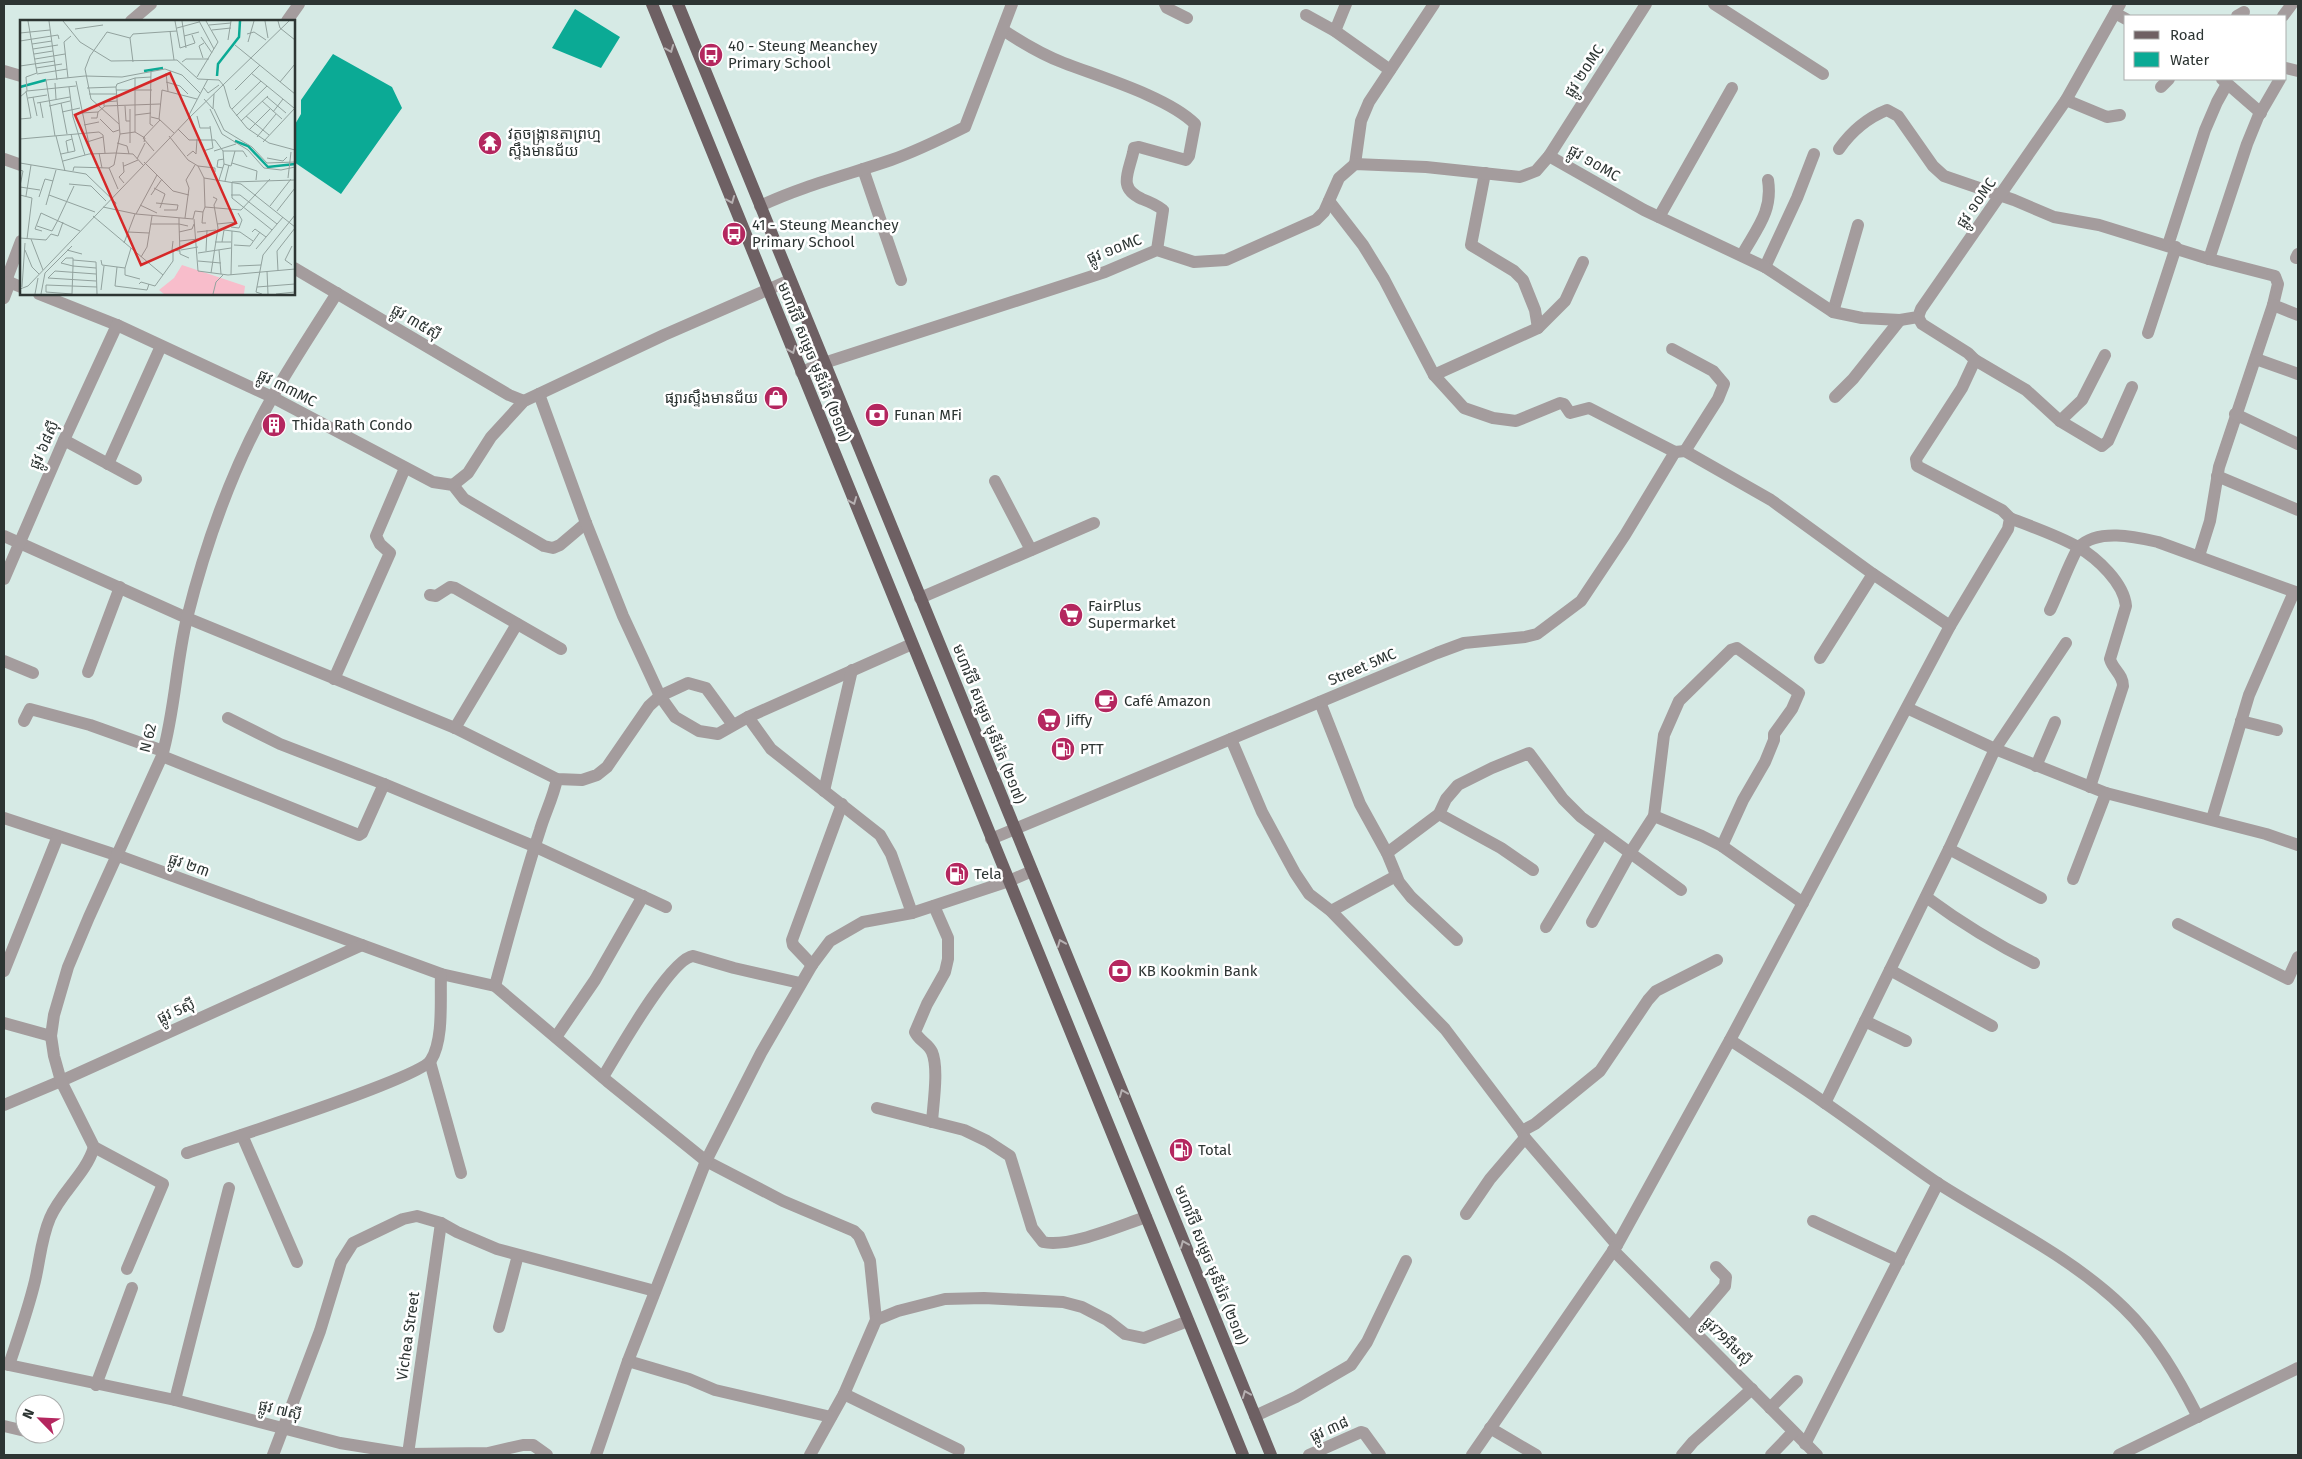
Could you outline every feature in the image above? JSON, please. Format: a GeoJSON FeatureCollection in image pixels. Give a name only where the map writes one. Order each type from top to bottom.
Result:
{"type":"FeatureCollection","features":[{"type":"Feature","properties":{"kind":"main road","name":"មហាវិថី សម្តេច មុនីរ៉េត (២១៧)"},"geometry":{"type":"LineString","coordinates":[[652,4],[1243,1455]]}},
{"type":"Feature","properties":{"kind":"main road","name":"មហាវិថី សម្តេច មុនីរ៉េត (២១៧)"},"geometry":{"type":"LineString","coordinates":[[678,4],[1271,1455]]}},
{"type":"Feature","properties":{"kind":"street"},"geometry":{"type":"LineString","coordinates":[[132,20],[151,4]]}},
{"type":"Feature","properties":{"kind":"street"},"geometry":{"type":"LineString","coordinates":[[288,20],[299,4]]}},
{"type":"Feature","properties":{"kind":"street"},"geometry":{"type":"LineString","coordinates":[[760,206],[784,195],[934,143],[965,127],[1012,4]]}},
{"type":"Feature","properties":{"kind":"street"},"geometry":{"type":"LineString","coordinates":[[1165,4],[1167,8],[1187,18]]}},
{"type":"Feature","properties":{"kind":"street"},"geometry":{"type":"LineString","coordinates":[[1335,31],[1346,4]]}},
{"type":"Feature","properties":{"kind":"street"},"geometry":{"type":"LineString","coordinates":[[1355,164],[1361,121],[1369,102],[1434,4]]}},
{"type":"Feature","properties":{"kind":"street","name":"ផ្លូវ ២០MC"},"geometry":{"type":"LineString","coordinates":[[1549,156],[1646,4]]}},
{"type":"Feature","properties":{"kind":"street"},"geometry":{"type":"LineString","coordinates":[[1714,4],[1823,74]]}},
{"type":"Feature","properties":{"kind":"street"},"geometry":{"type":"LineString","coordinates":[[2283,15],[2292,4]]}},
{"type":"Feature","properties":{"kind":"street","name":"ផ្លូវ ១០MC"},"geometry":{"type":"LineString","coordinates":[[801,372],[1105,272],[1157,250],[1194,262],[1226,260],[1316,220],[1324,212],[1339,178],[1355,164],[1426,167],[1520,177],[1536,170],[1549,156],[1620,197],[1765,267],[1833,312],[1862,318],[1900,320],[1918,317],[1921,309],[2001,197],[2066,100],[2120,12]]}},
{"type":"Feature","properties":{"kind":"street"},"geometry":{"type":"LineString","coordinates":[[1306,15],[1335,31],[1390,70]]}},
{"type":"Feature","properties":{"kind":"street"},"geometry":{"type":"LineString","coordinates":[[1003,30],[1062,62],[1103,76],[1166,105],[1195,124],[1189,156],[1186,160],[1139,147],[1134,148],[1132,152],[1126,182],[1129,190],[1132,194],[1163,210],[1157,250]]}},
{"type":"Feature","properties":{"kind":"street"},"geometry":{"type":"LineString","coordinates":[[4,71],[20,76]]}},
{"type":"Feature","properties":{"kind":"street"},"geometry":{"type":"LineString","coordinates":[[2209,259],[2247,144],[2261,112],[2283,80]]}},
{"type":"Feature","properties":{"kind":"street"},"geometry":{"type":"LineString","coordinates":[[2148,333],[2205,130],[2224,81],[2261,112]]}},
{"type":"Feature","properties":{"kind":"street"},"geometry":{"type":"LineString","coordinates":[[1659,217],[1732,88]]}},
{"type":"Feature","properties":{"kind":"street"},"geometry":{"type":"LineString","coordinates":[[2066,100],[2107,117],[2120,115]]}},
{"type":"Feature","properties":{"kind":"street"},"geometry":{"type":"LineString","coordinates":[[1839,149],[1851,132],[1887,110],[1898,116],[1933,166],[1944,176],[2014,200],[2054,217],[2099,225],[2209,259],[2275,276],[2278,284],[2273,305],[2216,476],[2210,521],[2200,556]]}},
{"type":"Feature","properties":{"kind":"street"},"geometry":{"type":"LineString","coordinates":[[1765,267],[1814,154]]}},
{"type":"Feature","properties":{"kind":"street"},"geometry":{"type":"LineString","coordinates":[[4,159],[20,165]]}},
{"type":"Feature","properties":{"kind":"street"},"geometry":{"type":"LineString","coordinates":[[863,169],[901,280]]}},
{"type":"Feature","properties":{"kind":"street"},"geometry":{"type":"LineString","coordinates":[[1485,173],[1471,245],[1514,271],[1523,280],[1535,310],[1538,328]]}},
{"type":"Feature","properties":{"kind":"street"},"geometry":{"type":"LineString","coordinates":[[1742,255],[1769,206],[1771,195],[1768,180]]}},
{"type":"Feature","properties":{"kind":"street"},"geometry":{"type":"LineString","coordinates":[[1329,201],[1363,245],[1384,279],[1434,375],[1464,408],[1494,418],[1516,422],[1560,402],[1564,404],[1570,413],[1589,408],[1680,452],[1772,500],[1873,574],[1950,626]]}},
{"type":"Feature","properties":{"kind":"street"},"geometry":{"type":"LineString","coordinates":[[1833,312],[1858,225]]}},
{"type":"Feature","properties":{"kind":"street"},"geometry":{"type":"LineString","coordinates":[[4,298],[20,245]]}},
{"type":"Feature","properties":{"kind":"street"},"geometry":{"type":"LineString","coordinates":[[1434,375],[1538,328],[1565,301],[1584,262]]}},
{"type":"Feature","properties":{"kind":"street","name":"ផ្លូវ ៣៥ស៊ី"},"geometry":{"type":"LineString","coordinates":[[295,269],[509,395],[524,401]]}},
{"type":"Feature","properties":{"kind":"street"},"geometry":{"type":"LineString","coordinates":[[586,523],[560,545],[553,548],[544,546],[464,500],[453,485],[468,473],[491,437],[524,401],[664,334],[790,280]]}},
{"type":"Feature","properties":{"kind":"street","name":"N 62"},"geometry":{"type":"LineString","coordinates":[[94,1147],[61,1081],[51,1036],[54,1015],[68,968],[116,855],[163,753],[187,618],[208,547],[237,468],[272,397],[337,293]]}},
{"type":"Feature","properties":{"kind":"street","name":"ផ្លូវ ៣៣MC"},"geometry":{"type":"LineString","coordinates":[[41,295],[117,326],[272,397],[433,482],[453,485]]}},
{"type":"Feature","properties":{"kind":"street"},"geometry":{"type":"LineString","coordinates":[[2273,305],[2298,315]]}},
{"type":"Feature","properties":{"kind":"street"},"geometry":{"type":"LineString","coordinates":[[1918,317],[1922,324],[1968,352],[1975,360],[2026,390],[2060,421],[2102,446],[2108,442],[2132,387]]}},
{"type":"Feature","properties":{"kind":"street"},"geometry":{"type":"LineString","coordinates":[[1835,397],[1853,379],[1900,320]]}},
{"type":"Feature","properties":{"kind":"street","name":"ផ្លូវ ៦៨ស៊ី"},"geometry":{"type":"LineString","coordinates":[[4,579],[64,440],[117,326]]}},
{"type":"Feature","properties":{"kind":"street"},"geometry":{"type":"LineString","coordinates":[[108,464],[161,346]]}},
{"type":"Feature","properties":{"kind":"street","name":"Street 5MC"},"geometry":{"type":"LineString","coordinates":[[991,839],[1464,642],[1525,637],[1537,634],[1581,601],[1680,452],[1718,399],[1724,384],[1713,371],[1672,349]]}},
{"type":"Feature","properties":{"kind":"street"},"geometry":{"type":"LineString","coordinates":[[2060,421],[2082,400],[2105,355]]}},
{"type":"Feature","properties":{"kind":"street"},"geometry":{"type":"LineString","coordinates":[[2256,359],[2298,374]]}},
{"type":"Feature","properties":{"kind":"street"},"geometry":{"type":"LineString","coordinates":[[1975,360],[1962,388],[1916,459],[1917,466],[2002,510],[2010,518],[2079,547],[2099,563],[2125,596],[2126,606],[2110,659],[2114,669],[2120,674],[2123,686],[2090,787]]}},
{"type":"Feature","properties":{"kind":"street"},"geometry":{"type":"LineString","coordinates":[[539,394],[586,523],[623,616],[660,696],[675,717],[699,731],[718,734],[748,717],[912,644]]}},
{"type":"Feature","properties":{"kind":"street"},"geometry":{"type":"LineString","coordinates":[[2236,414],[2298,444]]}},
{"type":"Feature","properties":{"kind":"street"},"geometry":{"type":"LineString","coordinates":[[64,440],[136,479]]}},
{"type":"Feature","properties":{"kind":"street"},"geometry":{"type":"LineString","coordinates":[[334,679],[390,553],[380,544],[376,536],[405,468]]}},
{"type":"Feature","properties":{"kind":"street"},"geometry":{"type":"LineString","coordinates":[[2216,476],[2298,510]]}},
{"type":"Feature","properties":{"kind":"street"},"geometry":{"type":"LineString","coordinates":[[995,481],[1031,550]]}},
{"type":"Feature","properties":{"kind":"street"},"geometry":{"type":"LineString","coordinates":[[1472,1455],[1615,1248],[1730,1040],[1950,626],[2008,528],[2010,518]]}},
{"type":"Feature","properties":{"kind":"street"},"geometry":{"type":"LineString","coordinates":[[920,598],[1094,523]]}},
{"type":"Feature","properties":{"kind":"street"},"geometry":{"type":"LineString","coordinates":[[4,536],[187,618],[456,728],[557,780],[582,780],[597,775],[607,766],[649,706],[660,696],[688,683],[706,688],[733,725]]}},
{"type":"Feature","properties":{"kind":"street"},"geometry":{"type":"LineString","coordinates":[[2050,610],[2079,547],[2100,537],[2137,538],[2158,542],[2296,593],[2249,695],[2212,819]]}},
{"type":"Feature","properties":{"kind":"street"},"geometry":{"type":"LineString","coordinates":[[1820,658],[1873,574]]}},
{"type":"Feature","properties":{"kind":"street"},"geometry":{"type":"LineString","coordinates":[[88,672],[120,587]]}},
{"type":"Feature","properties":{"kind":"street"},"geometry":{"type":"LineString","coordinates":[[430,595],[436,596],[450,587],[455,588],[561,649]]}},
{"type":"Feature","properties":{"kind":"street"},"geometry":{"type":"LineString","coordinates":[[456,728],[517,624]]}},
{"type":"Feature","properties":{"kind":"street"},"geometry":{"type":"LineString","coordinates":[[1825,1103],[1926,897],[1995,749],[2066,643]]}},
{"type":"Feature","properties":{"kind":"street"},"geometry":{"type":"LineString","coordinates":[[1592,922],[1630,853],[1654,816],[1664,735],[1679,701],[1731,650],[1737,648],[1799,693],[1792,709],[1774,734],[1774,740],[1765,762],[1743,800],[1722,846]]}},
{"type":"Feature","properties":{"kind":"street"},"geometry":{"type":"LineString","coordinates":[[4,661],[33,673]]}},
{"type":"Feature","properties":{"kind":"street"},"geometry":{"type":"LineString","coordinates":[[824,791],[852,670]]}},
{"type":"Feature","properties":{"kind":"street"},"geometry":{"type":"LineString","coordinates":[[1320,702],[1360,804],[1396,876],[1411,897],[1457,940]]}},
{"type":"Feature","properties":{"kind":"street"},"geometry":{"type":"LineString","coordinates":[[1907,708],[1995,749],[2106,793],[2212,819],[2298,845]]}},
{"type":"Feature","properties":{"kind":"street"},"geometry":{"type":"LineString","coordinates":[[24,721],[30,710],[90,725],[163,753],[359,835],[384,784]]}},
{"type":"Feature","properties":{"kind":"street"},"geometry":{"type":"LineString","coordinates":[[748,717],[771,749],[880,835],[892,854],[912,913]]}},
{"type":"Feature","properties":{"kind":"street"},"geometry":{"type":"LineString","coordinates":[[228,718],[280,744],[384,784],[536,847],[666,907]]}},
{"type":"Feature","properties":{"kind":"street"},"geometry":{"type":"LineString","coordinates":[[2241,721],[2277,730]]}},
{"type":"Feature","properties":{"kind":"street"},"geometry":{"type":"LineString","coordinates":[[2036,766],[2055,722]]}},
{"type":"Feature","properties":{"kind":"street","name":"ផ្លូវ79អឹមស៊ី"},"geometry":{"type":"LineString","coordinates":[[1231,738],[1262,812],[1295,873],[1309,894],[1331,911],[1445,1029],[1523,1134],[1615,1248],[1817,1455]]}},
{"type":"Feature","properties":{"kind":"street"},"geometry":{"type":"LineString","coordinates":[[1386,853],[1439,814],[1446,799],[1458,785],[1492,768],[1529,753],[1563,799],[1602,834],[1681,890]]}},
{"type":"Feature","properties":{"kind":"street"},"geometry":{"type":"LineString","coordinates":[[557,780],[554,795],[512,920],[495,986],[706,1160],[783,1201],[854,1231],[859,1236],[870,1262],[876,1320],[844,1394],[810,1455]]}},
{"type":"Feature","properties":{"kind":"street"},"geometry":{"type":"LineString","coordinates":[[2072,879],[2106,793]]}},
{"type":"Feature","properties":{"kind":"street"},"geometry":{"type":"LineString","coordinates":[[812,965],[793,945],[794,934],[842,804]]}},
{"type":"Feature","properties":{"kind":"street"},"geometry":{"type":"LineString","coordinates":[[1439,814],[1501,848],[1533,870]]}},
{"type":"Feature","properties":{"kind":"street"},"geometry":{"type":"LineString","coordinates":[[1654,816],[1722,846],[1803,903]]}},
{"type":"Feature","properties":{"kind":"street","name":"ផ្លូវ ២៣"},"geometry":{"type":"LineString","coordinates":[[4,818],[116,855],[441,974],[495,986]]}},
{"type":"Feature","properties":{"kind":"street"},"geometry":{"type":"LineString","coordinates":[[1546,928],[1602,834]]}},
{"type":"Feature","properties":{"kind":"street"},"geometry":{"type":"LineString","coordinates":[[4,971],[58,836]]}},
{"type":"Feature","properties":{"kind":"street"},"geometry":{"type":"LineString","coordinates":[[1949,849],[2042,898]]}},
{"type":"Feature","properties":{"kind":"street"},"geometry":{"type":"LineString","coordinates":[[596,1455],[628,1361],[706,1160],[761,1052],[812,965],[830,941],[863,922],[912,913],[1008,881],[1032,871]]}},
{"type":"Feature","properties":{"kind":"street"},"geometry":{"type":"LineString","coordinates":[[1331,911],[1396,876]]}},
{"type":"Feature","properties":{"kind":"street"},"geometry":{"type":"LineString","coordinates":[[556,1038],[595,980],[643,896]]}},
{"type":"Feature","properties":{"kind":"street"},"geometry":{"type":"LineString","coordinates":[[1926,897],[1960,922],[2034,963]]}},
{"type":"Feature","properties":{"kind":"street"},"geometry":{"type":"LineString","coordinates":[[932,1122],[935,1065],[933,1053],[926,1043],[918,1039],[915,1032],[944,972],[948,959],[948,938],[934,906]]}},
{"type":"Feature","properties":{"kind":"street"},"geometry":{"type":"LineString","coordinates":[[2178,924],[2288,979],[2295,971],[2298,957]]}},
{"type":"Feature","properties":{"kind":"street","name":"ផ្លូវ 5ស៊ី"},"geometry":{"type":"LineString","coordinates":[[4,1105],[362,945]]}},
{"type":"Feature","properties":{"kind":"street"},"geometry":{"type":"LineString","coordinates":[[603,1077],[648,1006],[675,968],[688,956],[800,983]]}},
{"type":"Feature","properties":{"kind":"street"},"geometry":{"type":"LineString","coordinates":[[1466,1214],[1523,1134],[1600,1071],[1656,991],[1717,960]]}},
{"type":"Feature","properties":{"kind":"street"},"geometry":{"type":"LineString","coordinates":[[1890,970],[1992,1026]]}},
{"type":"Feature","properties":{"kind":"street"},"geometry":{"type":"LineString","coordinates":[[187,1153],[319,1109],[413,1072],[430,1062],[436,1050],[440,1022],[441,974]]}},
{"type":"Feature","properties":{"kind":"street"},"geometry":{"type":"LineString","coordinates":[[1865,1021],[1906,1041]]}},
{"type":"Feature","properties":{"kind":"street"},"geometry":{"type":"LineString","coordinates":[[4,1023],[51,1036]]}},
{"type":"Feature","properties":{"kind":"street"},"geometry":{"type":"LineString","coordinates":[[1730,1040],[1825,1103],[1938,1183],[2050,1252],[2097,1285],[2124,1308],[2145,1331],[2176,1373],[2198,1417]]}},
{"type":"Feature","properties":{"kind":"street"},"geometry":{"type":"LineString","coordinates":[[430,1062],[461,1173]]}},
{"type":"Feature","properties":{"kind":"street"},"geometry":{"type":"LineString","coordinates":[[877,1108],[964,1130],[987,1141],[1010,1156],[1032,1228],[1043,1242],[1054,1245],[1146,1217]]}},
{"type":"Feature","properties":{"kind":"street"},"geometry":{"type":"LineString","coordinates":[[242,1135],[297,1262]]}},
{"type":"Feature","properties":{"kind":"street"},"geometry":{"type":"LineString","coordinates":[[6,1365],[33,1289],[41,1242],[50,1217],[64,1194],[86,1165],[94,1147],[163,1184],[127,1269]]}},
{"type":"Feature","properties":{"kind":"street"},"geometry":{"type":"LineString","coordinates":[[1805,1444],[1938,1183]]}},
{"type":"Feature","properties":{"kind":"street"},"geometry":{"type":"LineString","coordinates":[[174,1400],[229,1188]]}},
{"type":"Feature","properties":{"kind":"street"},"geometry":{"type":"LineString","coordinates":[[272,1455],[320,1331],[341,1262],[353,1243],[403,1219],[416,1216],[441,1223],[479,1242],[518,1255],[655,1291]]}},
{"type":"Feature","properties":{"kind":"street"},"geometry":{"type":"LineString","coordinates":[[1813,1221],[1899,1260]]}},
{"type":"Feature","properties":{"kind":"street","name":"Vichea Street"},"geometry":{"type":"LineString","coordinates":[[408,1454],[441,1223]]}},
{"type":"Feature","properties":{"kind":"street"},"geometry":{"type":"LineString","coordinates":[[499,1327],[518,1255]]}},
{"type":"Feature","properties":{"kind":"street"},"geometry":{"type":"LineString","coordinates":[[1255,1416],[1296,1397],[1351,1365],[1367,1342],[1406,1261]]}},
{"type":"Feature","properties":{"kind":"street"},"geometry":{"type":"LineString","coordinates":[[1690,1327],[1725,1286],[1726,1277],[1716,1268]]}},
{"type":"Feature","properties":{"kind":"street"},"geometry":{"type":"LineString","coordinates":[[96,1385],[132,1288]]}},
{"type":"Feature","properties":{"kind":"street"},"geometry":{"type":"LineString","coordinates":[[876,1320],[898,1311],[944,1299],[984,1298],[1063,1302],[1082,1306],[1107,1320],[1125,1334],[1144,1338],[1188,1321]]}},
{"type":"Feature","properties":{"kind":"street"},"geometry":{"type":"LineString","coordinates":[[628,1361],[744,1398],[831,1417]]}},
{"type":"Feature","properties":{"kind":"street","name":"ផ្លូវ ៧ស៊ី"},"geometry":{"type":"LineString","coordinates":[[6,1365],[174,1400],[340,1443],[408,1454],[454,1455],[488,1453],[523,1445],[533,1445],[547,1455]]}},
{"type":"Feature","properties":{"kind":"street"},"geometry":{"type":"LineString","coordinates":[[2119,1455],[2298,1368]]}},
{"type":"Feature","properties":{"kind":"street"},"geometry":{"type":"LineString","coordinates":[[1770,1408],[1797,1381]]}},
{"type":"Feature","properties":{"kind":"street"},"geometry":{"type":"LineString","coordinates":[[1682,1455],[1693,1442],[1752,1389]]}},
{"type":"Feature","properties":{"kind":"street"},"geometry":{"type":"LineString","coordinates":[[844,1394],[959,1450]]}},
{"type":"Feature","properties":{"kind":"street"},"geometry":{"type":"LineString","coordinates":[[1490,1428],[1536,1455]]}},
{"type":"Feature","properties":{"kind":"street","name":"ផ្លូវ ៣៨"},"geometry":{"type":"LineString","coordinates":[[1309,1455],[1361,1432],[1364,1433],[1380,1455]]}},
{"type":"Feature","properties":{"kind":"street"},"geometry":{"type":"LineString","coordinates":[[1771,1455],[1793,1432]]}},
{"type":"Feature","properties":{"kind":"water"},"geometry":{"type":"Polygon","coordinates":[[[575,9],[620,37],[601,68],[552,48],[575,9]]]}},
{"type":"Feature","properties":{"kind":"water"},"geometry":{"type":"Polygon","coordinates":[[[333,54],[392,87],[402,108],[341,194],[295,163],[295,124],[301,114],[301,100],[333,54]]]}},
{"type":"Feature","properties":{"kind":"place","name":"40 - Steung Meanchey Primary School"},"geometry":{"type":"Point","coordinates":[711,55]}},
{"type":"Feature","properties":{"kind":"place","name":"វត្តចង្ក្រានតាព្រហ្ម ស្ទឹងមានជ័យ"},"geometry":{"type":"Point","coordinates":[490,143]}},
{"type":"Feature","properties":{"kind":"place","name":"41 - Steung Meanchey Primary School"},"geometry":{"type":"Point","coordinates":[734,234]}},
{"type":"Feature","properties":{"kind":"place","name":"ផ្សារស្ទឹងមានជ័យ"},"geometry":{"type":"Point","coordinates":[776,398]}},
{"type":"Feature","properties":{"kind":"place","name":"Funan MFi"},"geometry":{"type":"Point","coordinates":[877,415]}},
{"type":"Feature","properties":{"kind":"place","name":"Thida Rath Condo"},"geometry":{"type":"Point","coordinates":[274,425]}},
{"type":"Feature","properties":{"kind":"place","name":"FairPlus Supermarket"},"geometry":{"type":"Point","coordinates":[1071,615]}},
{"type":"Feature","properties":{"kind":"place","name":"Café Amazon"},"geometry":{"type":"Point","coordinates":[1106,701]}},
{"type":"Feature","properties":{"kind":"place","name":"Jiffy"},"geometry":{"type":"Point","coordinates":[1049,720]}},
{"type":"Feature","properties":{"kind":"place","name":"PTT"},"geometry":{"type":"Point","coordinates":[1063,749]}},
{"type":"Feature","properties":{"kind":"place","name":"Tela"},"geometry":{"type":"Point","coordinates":[957,874]}},
{"type":"Feature","properties":{"kind":"place","name":"KB Kookmin Bank"},"geometry":{"type":"Point","coordinates":[1120,971]}},
{"type":"Feature","properties":{"kind":"place","name":"Total"},"geometry":{"type":"Point","coordinates":[1181,1150]}}]}
